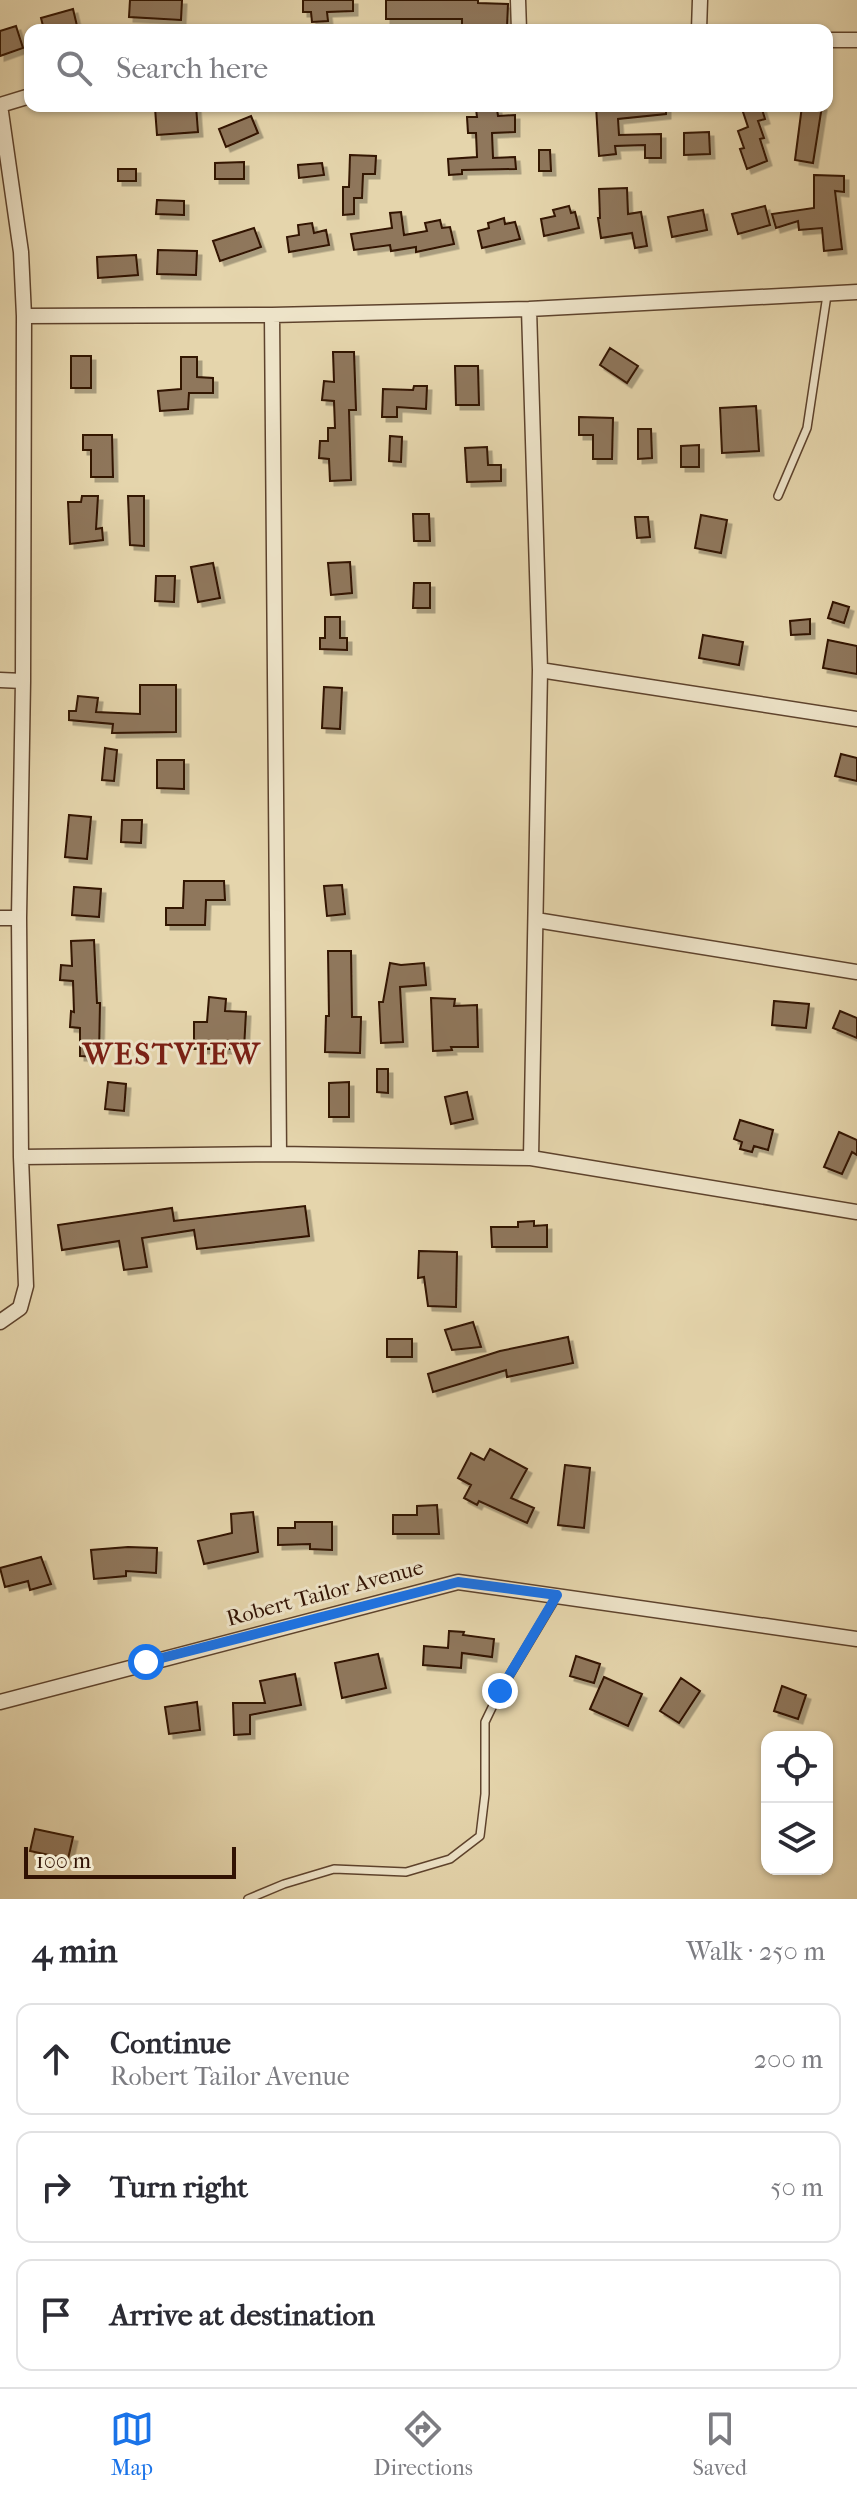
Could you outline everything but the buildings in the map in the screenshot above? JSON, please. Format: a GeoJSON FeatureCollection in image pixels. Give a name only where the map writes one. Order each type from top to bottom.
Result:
{"type":"FeatureCollection","features":[{"type":"Feature","properties":{"kind":"street"},"geometry":{"type":"LineString","coordinates":[[518,0],[519,24]]}},
{"type":"Feature","properties":{"kind":"street"},"geometry":{"type":"LineString","coordinates":[[699,24],[700,0]]}},
{"type":"Feature","properties":{"kind":"street"},"geometry":{"type":"LineString","coordinates":[[833,40],[857,40]]}},
{"type":"Feature","properties":{"kind":"street"},"geometry":{"type":"LineString","coordinates":[[0,1322],[20,1308],[26,1286],[21,1157],[19,918],[24,316],[21,252],[0,105],[24,98]]}},
{"type":"Feature","properties":{"kind":"street"},"geometry":{"type":"LineString","coordinates":[[24,316],[272,315],[529,309],[857,292]]}},
{"type":"Feature","properties":{"kind":"street"},"geometry":{"type":"LineString","coordinates":[[529,309],[540,670],[531,1158]]}},
{"type":"Feature","properties":{"kind":"street"},"geometry":{"type":"LineString","coordinates":[[272,315],[279,1154]]}},
{"type":"Feature","properties":{"kind":"street"},"geometry":{"type":"LineString","coordinates":[[540,670],[857,719]]}},
{"type":"Feature","properties":{"kind":"street"},"geometry":{"type":"LineString","coordinates":[[0,680],[23,681]]}},
{"type":"Feature","properties":{"kind":"street"},"geometry":{"type":"LineString","coordinates":[[0,918],[19,918]]}},
{"type":"Feature","properties":{"kind":"street"},"geometry":{"type":"LineString","coordinates":[[536,920],[857,972]]}},
{"type":"Feature","properties":{"kind":"street"},"geometry":{"type":"LineString","coordinates":[[21,1157],[279,1154],[531,1158],[857,1212]]}},
{"type":"Feature","properties":{"kind":"street","name":"Robert Tailor Avenue"},"geometry":{"type":"LineString","coordinates":[[0,1702],[458,1582],[857,1639]]}},
{"type":"Feature","properties":{"kind":"lane"},"geometry":{"type":"LineString","coordinates":[[778,496],[807,428],[827,295]]}},
{"type":"Feature","properties":{"kind":"lane"},"geometry":{"type":"LineString","coordinates":[[248,1899],[334,1869],[406,1872],[450,1859],[480,1836],[485,1794],[485,1722],[557,1595]]}},
{"type":"Feature","properties":{"kind":"district","name":"WESTVIEW"},"geometry":{"type":"Point","coordinates":[172,1054]}},
{"type":"Feature","properties":{"kind":"route"},"geometry":{"type":"LineString","coordinates":[[146,1662],[458,1582],[557,1595],[500,1691]]}}]}
